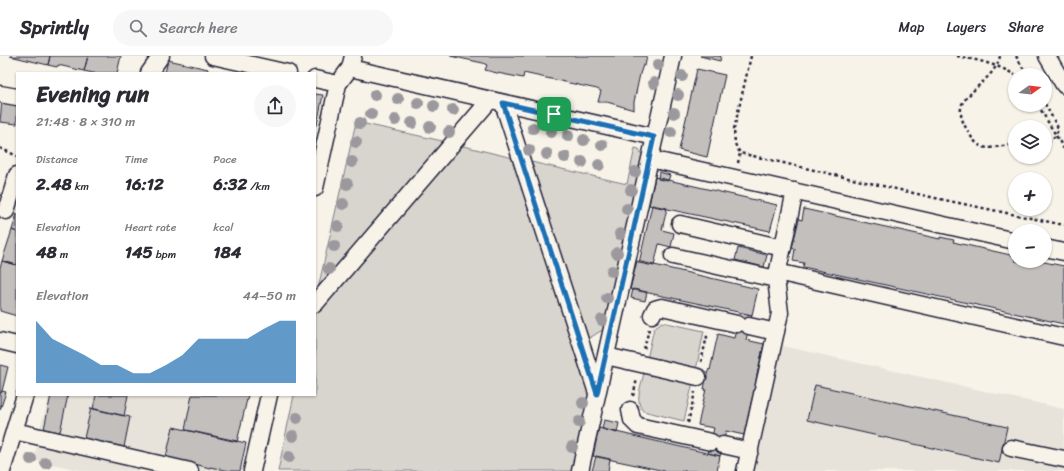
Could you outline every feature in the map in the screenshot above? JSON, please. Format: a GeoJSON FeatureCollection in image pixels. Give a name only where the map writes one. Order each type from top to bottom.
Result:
{"type":"FeatureCollection","features":[{"type":"Feature","properties":{"kind":"street"},"geometry":{"type":"LineString","coordinates":[[150,72],[161,56]]}},
{"type":"Feature","properties":{"kind":"street"},"geometry":{"type":"LineString","coordinates":[[213,56],[231,67],[278,72]]}},
{"type":"Feature","properties":{"kind":"street"},"geometry":{"type":"LineString","coordinates":[[580,471],[672,56]]}},
{"type":"Feature","properties":{"kind":"street"},"geometry":{"type":"LineString","coordinates":[[1047,56],[1064,85]]}},
{"type":"Feature","properties":{"kind":"street"},"geometry":{"type":"LineString","coordinates":[[316,183],[338,84],[352,62],[497,102],[654,137]]}},
{"type":"Feature","properties":{"kind":"street"},"geometry":{"type":"LineString","coordinates":[[316,79],[338,84]]}},
{"type":"Feature","properties":{"kind":"street"},"geometry":{"type":"LineString","coordinates":[[0,94],[16,97]]}},
{"type":"Feature","properties":{"kind":"street"},"geometry":{"type":"LineString","coordinates":[[316,303],[497,102]]}},
{"type":"Feature","properties":{"kind":"street"},"geometry":{"type":"LineString","coordinates":[[497,102],[597,394]]}},
{"type":"Feature","properties":{"kind":"street"},"geometry":{"type":"LineString","coordinates":[[650,159],[1008,239]]}},
{"type":"Feature","properties":{"kind":"street"},"geometry":{"type":"LineString","coordinates":[[6,211],[16,178]]}},
{"type":"Feature","properties":{"kind":"street"},"geometry":{"type":"LineString","coordinates":[[745,471],[780,313],[776,276],[795,191]]}},
{"type":"Feature","properties":{"kind":"street"},"geometry":{"type":"LineString","coordinates":[[680,224],[783,248]]}},
{"type":"Feature","properties":{"kind":"street"},"geometry":{"type":"LineString","coordinates":[[1052,249],[1064,252]]}},
{"type":"Feature","properties":{"kind":"street"},"geometry":{"type":"LineString","coordinates":[[673,256],[776,276],[1064,337]]}},
{"type":"Feature","properties":{"kind":"street"},"geometry":{"type":"LineString","coordinates":[[652,315],[655,309],[662,307],[776,332]]}},
{"type":"Feature","properties":{"kind":"street"},"geometry":{"type":"LineString","coordinates":[[0,340],[16,344]]}},
{"type":"Feature","properties":{"kind":"street"},"geometry":{"type":"LineString","coordinates":[[606,356],[698,377]]}},
{"type":"Feature","properties":{"kind":"street"},"geometry":{"type":"LineString","coordinates":[[2,471],[9,431],[25,396]]}},
{"type":"Feature","properties":{"kind":"street"},"geometry":{"type":"LineString","coordinates":[[252,471],[269,396]]}},
{"type":"Feature","properties":{"kind":"street"},"geometry":{"type":"LineString","coordinates":[[630,410],[632,420],[638,426],[750,451]]}},
{"type":"Feature","properties":{"kind":"street"},"geometry":{"type":"LineString","coordinates":[[9,431],[71,436],[145,453],[190,471]]}},
{"type":"Feature","properties":{"kind":"street"},"geometry":{"type":"LineString","coordinates":[[1011,448],[1064,459]]}},
{"type":"Feature","properties":{"kind":"street"},"geometry":{"type":"LineString","coordinates":[[1063,471],[1064,465]]}},
{"type":"Feature","properties":{"kind":"path"},"geometry":{"type":"LineString","coordinates":[[750,56],[734,129],[735,144],[740,153],[936,198],[1064,225]]}},
{"type":"Feature","properties":{"kind":"path"},"geometry":{"type":"LineString","coordinates":[[957,56],[997,66],[1008,72]]}},
{"type":"Feature","properties":{"kind":"path"},"geometry":{"type":"LineString","coordinates":[[1000,56],[997,66],[962,104],[961,112],[963,121],[974,139],[982,147],[987,148],[1008,146]]}},
{"type":"Feature","properties":{"kind":"path"},"geometry":{"type":"LineString","coordinates":[[1016,56],[1023,68]]}},
{"type":"Feature","properties":{"kind":"path"},"geometry":{"type":"LineString","coordinates":[[1042,112],[1064,149]]}},
{"type":"Feature","properties":{"kind":"path"},"geometry":{"type":"LineString","coordinates":[[1049,112],[1058,128],[1056,135],[1052,140]]}},
{"type":"Feature","properties":{"kind":"path"},"geometry":{"type":"LineString","coordinates":[[0,148],[16,156]]}},
{"type":"Feature","properties":{"kind":"shaded area"},"geometry":{"type":"Polygon","coordinates":[[[356,122],[447,142],[316,297],[356,122]]]}},
{"type":"Feature","properties":{"kind":"shaded area"},"geometry":{"type":"Polygon","coordinates":[[[459,145],[513,158],[591,390],[573,471],[278,471],[294,396],[316,396],[316,309],[459,145]]]}},
{"type":"Feature","properties":{"kind":"shaded area"},"geometry":{"type":"Polygon","coordinates":[[[635,148],[639,149],[643,157],[604,329],[588,339],[527,161],[627,184],[635,148]]]}},
{"type":"Feature","properties":{"kind":"shaded area"},"geometry":{"type":"Polygon","coordinates":[[[662,322],[704,331],[696,370],[647,359],[654,328],[662,322]]]}},
{"type":"Feature","properties":{"kind":"shaded area"},"geometry":{"type":"Polygon","coordinates":[[[774,344],[1064,409],[1064,471],[747,471],[774,344]]]}},
{"type":"Feature","properties":{"kind":"shaded area"},"geometry":{"type":"Polygon","coordinates":[[[644,372],[693,382],[684,421],[643,411],[640,407],[639,397],[644,372]]]}},
{"type":"Feature","properties":{"kind":"shaded area"},"geometry":{"type":"Polygon","coordinates":[[[50,396],[248,396],[238,441],[246,443],[241,468],[256,471],[84,471],[34,460],[40,428],[50,396]]]}},
{"type":"Feature","properties":{"kind":"building"},"geometry":{"type":"Polygon","coordinates":[[[10,56],[50,56],[48,65],[10,56]]]}},
{"type":"Feature","properties":{"kind":"building"},"geometry":{"type":"Polygon","coordinates":[[[50,56],[88,56],[84,71],[58,65],[57,67],[48,65],[50,56]]]}},
{"type":"Feature","properties":{"kind":"building"},"geometry":{"type":"Polygon","coordinates":[[[88,56],[121,56],[117,72],[84,71],[88,56]]]}},
{"type":"Feature","properties":{"kind":"building"},"geometry":{"type":"Polygon","coordinates":[[[450,56],[647,56],[645,66],[643,65],[640,74],[634,102],[634,110],[607,102],[598,102],[601,91],[597,89],[524,73],[523,78],[497,73],[485,70],[487,65],[483,63],[450,56]]]}},
{"type":"Feature","properties":{"kind":"building"},"geometry":{"type":"Polygon","coordinates":[[[700,56],[721,56],[720,61],[700,56]]]}},
{"type":"Feature","properties":{"kind":"building"},"geometry":{"type":"Polygon","coordinates":[[[168,60],[208,69],[207,72],[165,72],[168,60]]]}},
{"type":"Feature","properties":{"kind":"building"},"geometry":{"type":"Polygon","coordinates":[[[697,69],[725,75],[707,157],[679,150],[697,69]]]}},
{"type":"Feature","properties":{"kind":"building"},"geometry":{"type":"Polygon","coordinates":[[[316,94],[323,95],[316,125],[316,94]]]}},
{"type":"Feature","properties":{"kind":"building"},"geometry":{"type":"Polygon","coordinates":[[[2,99],[16,101],[16,124],[0,122],[2,99]]]}},
{"type":"Feature","properties":{"kind":"building"},"geometry":{"type":"Polygon","coordinates":[[[659,172],[670,175],[668,181],[658,179],[659,172]]]}},
{"type":"Feature","properties":{"kind":"building"},"geometry":{"type":"Polygon","coordinates":[[[655,177],[777,205],[770,231],[649,205],[655,177]]]}},
{"type":"Feature","properties":{"kind":"building"},"geometry":{"type":"Polygon","coordinates":[[[652,205],[667,208],[662,230],[674,233],[671,247],[659,244],[654,266],[639,263],[652,205]]]}},
{"type":"Feature","properties":{"kind":"building"},"geometry":{"type":"Polygon","coordinates":[[[804,209],[940,239],[940,237],[954,240],[953,242],[1008,254],[1008,268],[1052,268],[1052,264],[1064,266],[1064,324],[803,267],[804,263],[793,261],[795,249],[792,248],[799,219],[802,220],[804,209]]]}},
{"type":"Feature","properties":{"kind":"building"},"geometry":{"type":"Polygon","coordinates":[[[16,217],[16,232],[12,230],[16,217]]]}},
{"type":"Feature","properties":{"kind":"building"},"geometry":{"type":"Polygon","coordinates":[[[12,230],[16,232],[16,265],[2,261],[12,230]]]}},
{"type":"Feature","properties":{"kind":"building"},"geometry":{"type":"Polygon","coordinates":[[[738,248],[767,255],[764,267],[735,260],[738,248]]]}},
{"type":"Feature","properties":{"kind":"building"},"geometry":{"type":"Polygon","coordinates":[[[2,261],[16,265],[16,316],[0,311],[0,268],[2,261]]]}},
{"type":"Feature","properties":{"kind":"building"},"geometry":{"type":"Polygon","coordinates":[[[637,261],[758,289],[752,315],[630,289],[637,261]]]}},
{"type":"Feature","properties":{"kind":"building"},"geometry":{"type":"Polygon","coordinates":[[[633,289],[647,292],[645,301],[631,298],[633,289]]]}},
{"type":"Feature","properties":{"kind":"building"},"geometry":{"type":"Polygon","coordinates":[[[740,313],[752,315],[746,340],[764,344],[756,380],[758,380],[754,390],[755,393],[752,399],[744,435],[726,431],[720,456],[708,453],[714,428],[698,425],[706,389],[704,389],[707,374],[709,369],[710,370],[718,334],[734,338],[740,313]]]}},
{"type":"Feature","properties":{"kind":"building"},"geometry":{"type":"Polygon","coordinates":[[[0,365],[8,367],[0,394],[0,365]]]}},
{"type":"Feature","properties":{"kind":"building"},"geometry":{"type":"Polygon","coordinates":[[[815,385],[1007,427],[999,463],[807,420],[815,385]]]}},
{"type":"Feature","properties":{"kind":"building"},"geometry":{"type":"Polygon","coordinates":[[[2,391],[6,392],[0,410],[0,394],[2,391]]]}},
{"type":"Feature","properties":{"kind":"building"},"geometry":{"type":"Polygon","coordinates":[[[51,396],[68,396],[60,432],[44,429],[51,396]]]}},
{"type":"Feature","properties":{"kind":"building"},"geometry":{"type":"Polygon","coordinates":[[[96,396],[128,396],[124,416],[93,409],[96,396]]]}},
{"type":"Feature","properties":{"kind":"building"},"geometry":{"type":"Polygon","coordinates":[[[192,396],[248,396],[237,442],[185,430],[192,396]]]}},
{"type":"Feature","properties":{"kind":"building"},"geometry":{"type":"Polygon","coordinates":[[[91,408],[130,417],[124,447],[84,438],[91,408]]]}},
{"type":"Feature","properties":{"kind":"building"},"geometry":{"type":"Polygon","coordinates":[[[604,420],[619,423],[617,433],[602,429],[604,420]]]}},
{"type":"Feature","properties":{"kind":"building"},"geometry":{"type":"Polygon","coordinates":[[[173,427],[246,443],[240,471],[210,468],[166,457],[173,427]]]}},
{"type":"Feature","properties":{"kind":"building"},"geometry":{"type":"Polygon","coordinates":[[[599,428],[720,456],[717,471],[665,471],[593,456],[599,428]]]}},
{"type":"Feature","properties":{"kind":"building"},"geometry":{"type":"Polygon","coordinates":[[[596,456],[610,459],[608,471],[592,471],[596,456]]]}},
{"type":"Feature","properties":{"kind":"route"},"geometry":{"type":"LineString","coordinates":[[503,103],[554,114],[654,137],[597,394],[503,103]]}}]}
